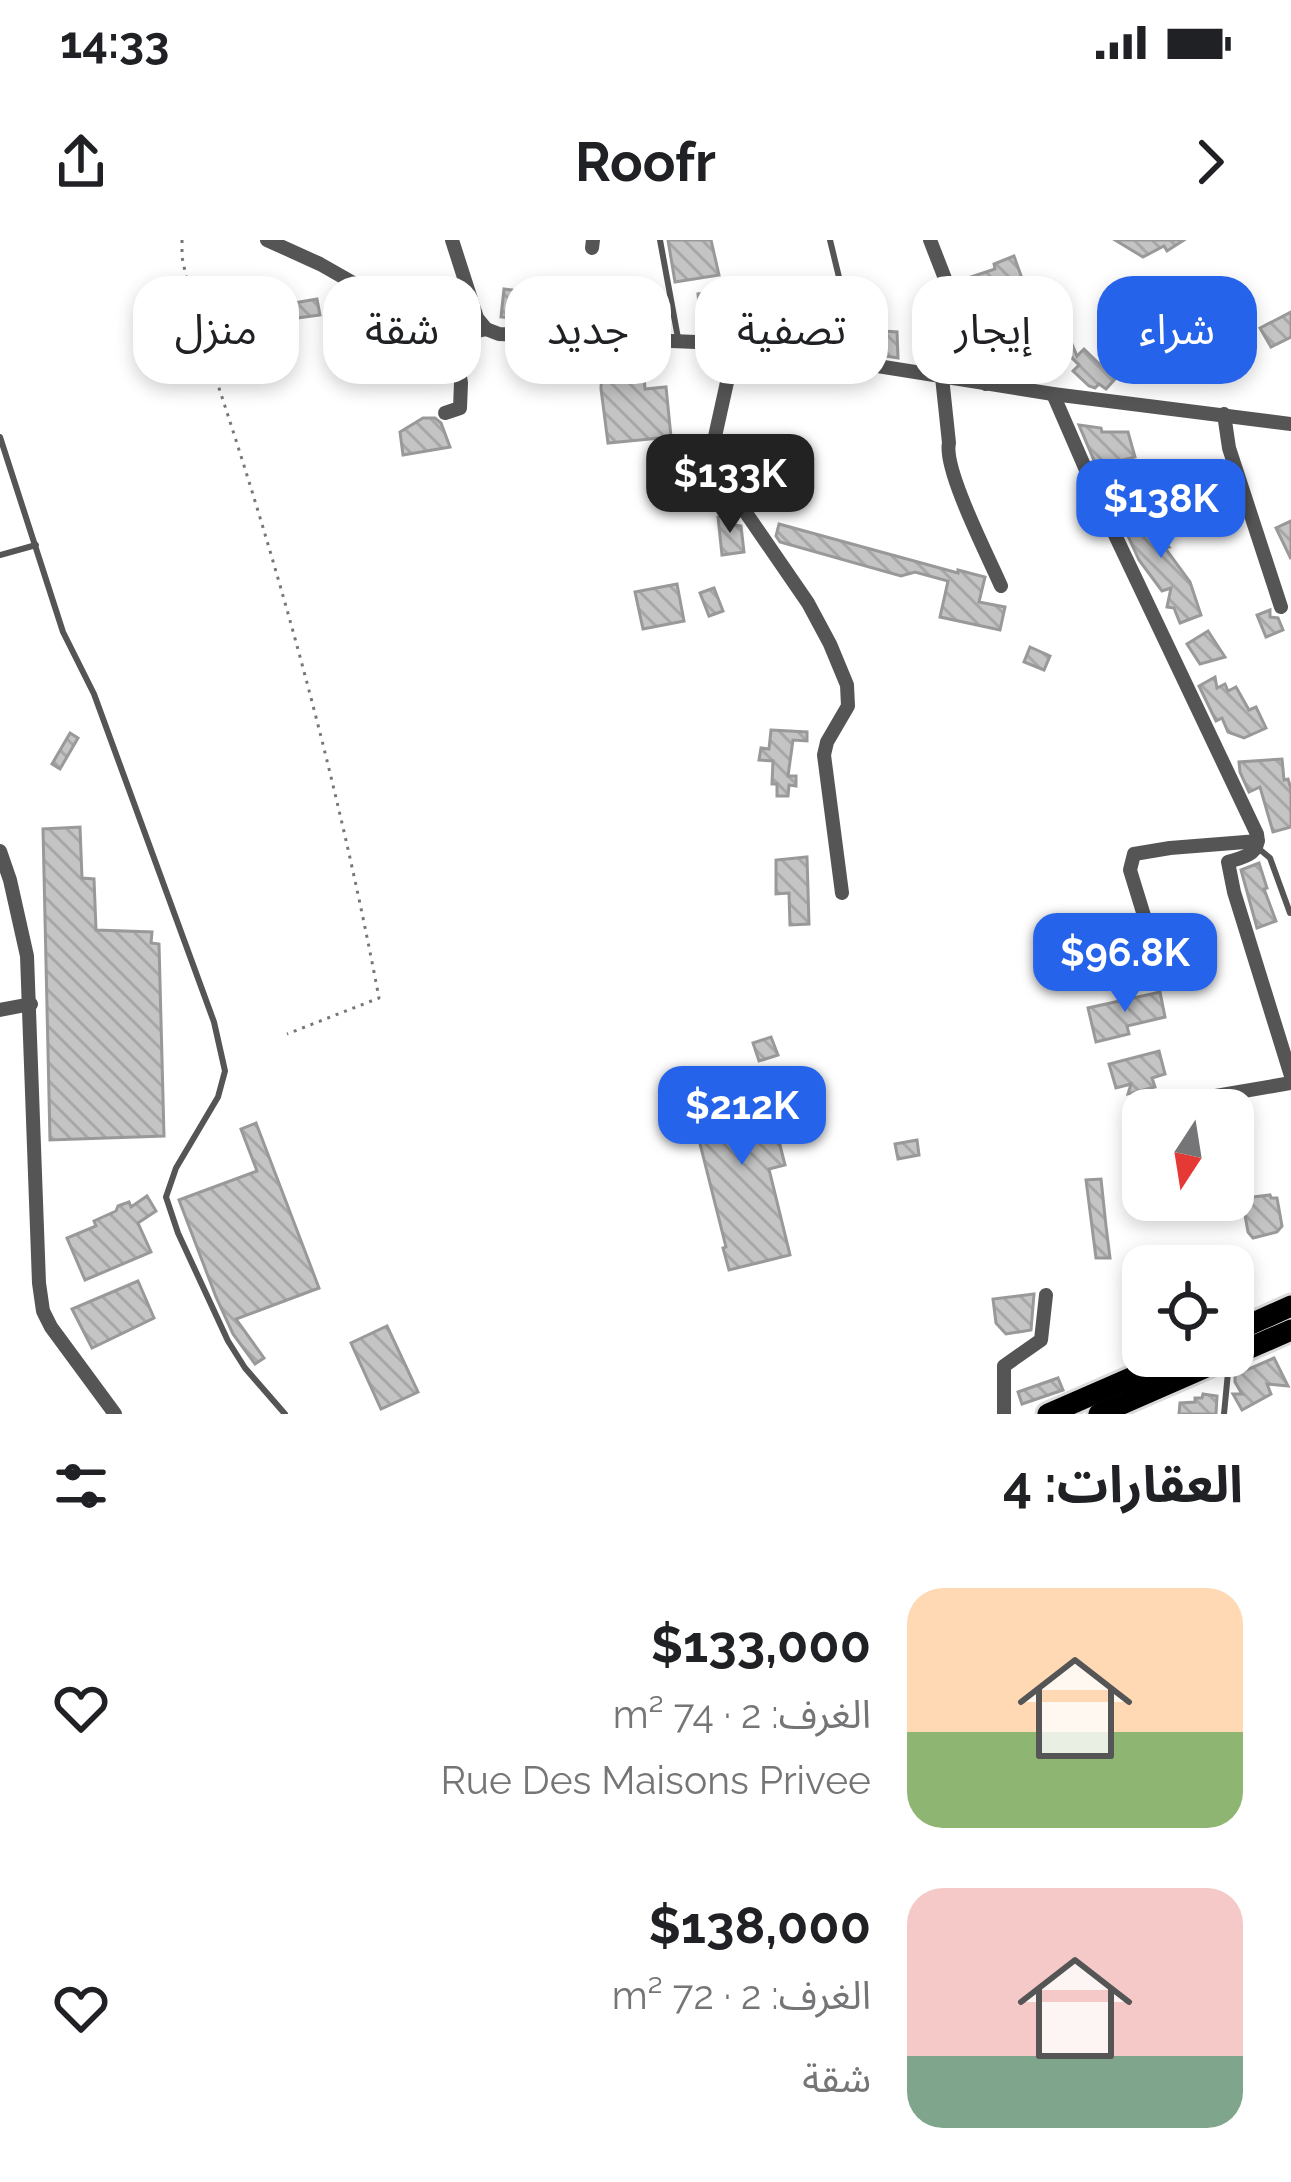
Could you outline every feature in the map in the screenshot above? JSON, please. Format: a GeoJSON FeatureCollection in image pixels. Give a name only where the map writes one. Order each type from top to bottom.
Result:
{"type":"FeatureCollection","features":[{"type":"Feature","properties":{"kind":"highway"},"geometry":{"type":"LineString","coordinates":[[1254,1323],[1291,1306]]}},
{"type":"Feature","properties":{"kind":"highway"},"geometry":{"type":"LineString","coordinates":[[1254,1347],[1291,1330]]}},
{"type":"Feature","properties":{"kind":"highway"},"geometry":{"type":"LineString","coordinates":[[1048,1414],[1133,1377]]}},
{"type":"Feature","properties":{"kind":"highway"},"geometry":{"type":"LineString","coordinates":[[1100,1414],[1185,1377]]}},
{"type":"Feature","properties":{"kind":"street"},"geometry":{"type":"LineString","coordinates":[[267,240],[342,276]]}},
{"type":"Feature","properties":{"kind":"street"},"geometry":{"type":"LineString","coordinates":[[452,240],[477,318],[499,334],[695,343]]}},
{"type":"Feature","properties":{"kind":"street"},"geometry":{"type":"LineString","coordinates":[[931,240],[945,276]]}},
{"type":"Feature","properties":{"kind":"street"},"geometry":{"type":"LineString","coordinates":[[481,330],[486,328]]}},
{"type":"Feature","properties":{"kind":"street"},"geometry":{"type":"LineString","coordinates":[[445,413],[460,408],[461,384]]}},
{"type":"Feature","properties":{"kind":"street"},"geometry":{"type":"LineString","coordinates":[[727,384],[713,465],[815,614],[849,690],[846,712],[824,755],[842,893]]}},
{"type":"Feature","properties":{"kind":"street"},"geometry":{"type":"LineString","coordinates":[[943,384],[953,474],[1001,586]]}},
{"type":"Feature","properties":{"kind":"street"},"geometry":{"type":"LineString","coordinates":[[986,384],[1291,424]]}},
{"type":"Feature","properties":{"kind":"street"},"geometry":{"type":"LineString","coordinates":[[1053,394],[1090,483],[1206,722],[1257,844]]}},
{"type":"Feature","properties":{"kind":"street"},"geometry":{"type":"LineString","coordinates":[[1224,414],[1228,448],[1281,607]]}},
{"type":"Feature","properties":{"kind":"street"},"geometry":{"type":"LineString","coordinates":[[1161,970],[1130,870],[1134,854],[1257,844]]}},
{"type":"Feature","properties":{"kind":"street"},"geometry":{"type":"LineString","coordinates":[[1246,1089],[1291,1080],[1228,862],[1251,855],[1257,844]]}},
{"type":"Feature","properties":{"kind":"street"},"geometry":{"type":"LineString","coordinates":[[0,851],[27,956],[43,1311],[115,1414]]}},
{"type":"Feature","properties":{"kind":"street"},"geometry":{"type":"LineString","coordinates":[[0,1010],[31,1004]]}},
{"type":"Feature","properties":{"kind":"street"},"geometry":{"type":"LineString","coordinates":[[1004,1414],[1004,1366],[1041,1340],[1046,1295]]}},
{"type":"Feature","properties":{"kind":"lane"},"geometry":{"type":"LineString","coordinates":[[659,240],[679,342]]}},
{"type":"Feature","properties":{"kind":"lane"},"geometry":{"type":"LineString","coordinates":[[830,240],[839,276]]}},
{"type":"Feature","properties":{"kind":"lane"},"geometry":{"type":"LineString","coordinates":[[0,436],[64,632],[94,694],[214,1022],[225,1071],[218,1096],[176,1168],[166,1197],[228,1341],[285,1414]]}},
{"type":"Feature","properties":{"kind":"lane"},"geometry":{"type":"LineString","coordinates":[[0,555],[36,545]]}},
{"type":"Feature","properties":{"kind":"lane"},"geometry":{"type":"LineString","coordinates":[[1257,844],[1270,858],[1290,913]]}},
{"type":"Feature","properties":{"kind":"lane"},"geometry":{"type":"LineString","coordinates":[[1224,1414],[1227,1377]]}},
{"type":"Feature","properties":{"kind":"path"},"geometry":{"type":"LineString","coordinates":[[182,240],[194,314],[302,663],[357,884],[379,998],[287,1034]]}},
{"type":"Feature","properties":{"kind":"building"},"geometry":{"type":"Polygon","coordinates":[[[668,240],[711,240],[719,275],[675,282],[668,240]]]}},
{"type":"Feature","properties":{"kind":"building"},"geometry":{"type":"Polygon","coordinates":[[[1115,240],[1184,240],[1167,251],[1164,246],[1143,257],[1115,240]]]}},
{"type":"Feature","properties":{"kind":"building"},"geometry":{"type":"Polygon","coordinates":[[[1014,256],[1021,276],[974,276],[995,269],[994,264],[1014,256]]]}},
{"type":"Feature","properties":{"kind":"building"},"geometry":{"type":"Polygon","coordinates":[[[317,299],[320,315],[299,318],[299,302],[317,299]]]}},
{"type":"Feature","properties":{"kind":"building"},"geometry":{"type":"Polygon","coordinates":[[[1291,312],[1291,337],[1271,347],[1260,328],[1291,312]]]}},
{"type":"Feature","properties":{"kind":"building"},"geometry":{"type":"Polygon","coordinates":[[[888,331],[897,332],[898,358],[888,356],[888,331]]]}},
{"type":"Feature","properties":{"kind":"building"},"geometry":{"type":"Polygon","coordinates":[[[1073,347],[1077,356],[1084,349],[1097,362],[1099,384],[1095,388],[1073,371],[1079,365],[1073,359],[1073,347]]]}},
{"type":"Feature","properties":{"kind":"building"},"geometry":{"type":"Polygon","coordinates":[[[601,384],[666,387],[671,437],[608,443],[601,384]]]}},
{"type":"Feature","properties":{"kind":"building"},"geometry":{"type":"Polygon","coordinates":[[[423,418],[441,423],[450,447],[403,455],[400,432],[423,418]]]}},
{"type":"Feature","properties":{"kind":"building"},"geometry":{"type":"Polygon","coordinates":[[[1079,425],[1102,432],[1128,432],[1135,457],[1119,461],[1134,493],[1112,503],[1079,425]]]}},
{"type":"Feature","properties":{"kind":"building"},"geometry":{"type":"Polygon","coordinates":[[[1136,496],[1141,508],[1149,508],[1151,514],[1156,511],[1169,539],[1165,548],[1190,582],[1201,615],[1180,623],[1174,608],[1167,607],[1171,588],[1162,591],[1139,560],[1123,525],[1127,516],[1134,515],[1136,496]]]}},
{"type":"Feature","properties":{"kind":"building"},"geometry":{"type":"Polygon","coordinates":[[[734,515],[735,525],[741,526],[744,552],[722,555],[718,517],[734,515]]]}},
{"type":"Feature","properties":{"kind":"building"},"geometry":{"type":"Polygon","coordinates":[[[1291,521],[1291,559],[1276,528],[1291,521]]]}},
{"type":"Feature","properties":{"kind":"building"},"geometry":{"type":"Polygon","coordinates":[[[779,524],[985,577],[979,602],[1005,607],[1000,630],[940,617],[948,581],[915,572],[901,576],[780,542],[776,536],[779,524]]]}},
{"type":"Feature","properties":{"kind":"building"},"geometry":{"type":"Polygon","coordinates":[[[677,584],[684,621],[643,629],[635,592],[677,584]]]}},
{"type":"Feature","properties":{"kind":"building"},"geometry":{"type":"Polygon","coordinates":[[[714,588],[723,611],[709,616],[700,593],[714,588]]]}},
{"type":"Feature","properties":{"kind":"building"},"geometry":{"type":"Polygon","coordinates":[[[1270,610],[1270,617],[1278,618],[1283,630],[1266,637],[1257,615],[1270,610]]]}},
{"type":"Feature","properties":{"kind":"building"},"geometry":{"type":"Polygon","coordinates":[[[1208,631],[1225,657],[1200,664],[1187,644],[1208,631]]]}},
{"type":"Feature","properties":{"kind":"building"},"geometry":{"type":"Polygon","coordinates":[[[1030,647],[1050,656],[1044,670],[1024,662],[1030,647]]]}},
{"type":"Feature","properties":{"kind":"building"},"geometry":{"type":"Polygon","coordinates":[[[1215,677],[1217,688],[1236,687],[1249,710],[1256,707],[1266,728],[1244,738],[1228,732],[1222,718],[1216,721],[1199,686],[1215,677]]]}},
{"type":"Feature","properties":{"kind":"building"},"geometry":{"type":"Polygon","coordinates":[[[771,730],[807,732],[807,741],[793,740],[788,776],[796,776],[796,786],[789,785],[788,796],[777,796],[777,784],[772,784],[773,761],[759,760],[761,748],[769,749],[771,730]]]}},
{"type":"Feature","properties":{"kind":"building"},"geometry":{"type":"Polygon","coordinates":[[[70,733],[78,738],[60,769],[52,764],[70,733]]]}},
{"type":"Feature","properties":{"kind":"building"},"geometry":{"type":"Polygon","coordinates":[[[1282,759],[1284,780],[1288,779],[1291,789],[1291,827],[1273,832],[1260,787],[1249,792],[1239,762],[1282,759]]]}},
{"type":"Feature","properties":{"kind":"building"},"geometry":{"type":"Polygon","coordinates":[[[80,827],[82,878],[94,879],[96,930],[152,932],[151,943],[159,944],[164,1136],[50,1140],[43,829],[80,827]]]}},
{"type":"Feature","properties":{"kind":"building"},"geometry":{"type":"Polygon","coordinates":[[[807,857],[809,924],[790,925],[789,893],[776,894],[776,860],[807,857]]]}},
{"type":"Feature","properties":{"kind":"building"},"geometry":{"type":"Polygon","coordinates":[[[1259,863],[1276,921],[1257,928],[1241,870],[1259,863]]]}},
{"type":"Feature","properties":{"kind":"building"},"geometry":{"type":"Polygon","coordinates":[[[1160,992],[1165,1017],[1127,1026],[1129,1034],[1096,1042],[1088,1008],[1160,992]]]}},
{"type":"Feature","properties":{"kind":"building"},"geometry":{"type":"Polygon","coordinates":[[[771,1037],[778,1055],[759,1061],[753,1043],[771,1037]]]}},
{"type":"Feature","properties":{"kind":"building"},"geometry":{"type":"Polygon","coordinates":[[[1159,1051],[1165,1074],[1152,1078],[1155,1087],[1130,1089],[1131,1084],[1116,1088],[1109,1064],[1159,1051]]]}},
{"type":"Feature","properties":{"kind":"building"},"geometry":{"type":"Polygon","coordinates":[[[762,1074],[785,1165],[769,1169],[790,1255],[729,1270],[687,1092],[762,1074]]]}},
{"type":"Feature","properties":{"kind":"building"},"geometry":{"type":"Polygon","coordinates":[[[256,1123],[319,1288],[236,1319],[264,1358],[255,1364],[233,1334],[179,1200],[257,1171],[241,1129],[256,1123]]]}},
{"type":"Feature","properties":{"kind":"building"},"geometry":{"type":"Polygon","coordinates":[[[917,1140],[919,1155],[898,1159],[895,1144],[917,1140]]]}},
{"type":"Feature","properties":{"kind":"building"},"geometry":{"type":"Polygon","coordinates":[[[1101,1179],[1110,1258],[1096,1258],[1086,1180],[1101,1179]]]}},
{"type":"Feature","properties":{"kind":"building"},"geometry":{"type":"Polygon","coordinates":[[[147,1196],[156,1211],[138,1223],[151,1252],[85,1280],[67,1238],[96,1226],[94,1221],[118,1206],[129,1202],[131,1207],[147,1196]]]}},
{"type":"Feature","properties":{"kind":"building"},"geometry":{"type":"Polygon","coordinates":[[[1254,1197],[1277,1198],[1282,1226],[1277,1232],[1253,1238],[1248,1232],[1246,1221],[1254,1221],[1254,1197]]]}},
{"type":"Feature","properties":{"kind":"building"},"geometry":{"type":"Polygon","coordinates":[[[138,1281],[154,1318],[92,1348],[72,1309],[138,1281]]]}},
{"type":"Feature","properties":{"kind":"building"},"geometry":{"type":"Polygon","coordinates":[[[1034,1294],[1031,1330],[1006,1334],[996,1323],[993,1299],[1034,1294]]]}},
{"type":"Feature","properties":{"kind":"building"},"geometry":{"type":"Polygon","coordinates":[[[387,1326],[418,1392],[381,1409],[351,1343],[387,1326]]]}},
{"type":"Feature","properties":{"kind":"building"},"geometry":{"type":"Polygon","coordinates":[[[1274,1358],[1288,1386],[1267,1384],[1271,1394],[1242,1410],[1233,1394],[1242,1394],[1235,1377],[1254,1377],[1254,1367],[1274,1358]]]}},
{"type":"Feature","properties":{"kind":"building"},"geometry":{"type":"Polygon","coordinates":[[[1058,1378],[1063,1390],[1022,1404],[1018,1392],[1058,1378]]]}},
{"type":"Feature","properties":{"kind":"building"},"geometry":{"type":"Polygon","coordinates":[[[1203,1394],[1217,1396],[1216,1414],[1179,1414],[1180,1403],[1195,1402],[1203,1394]]]}}]}
